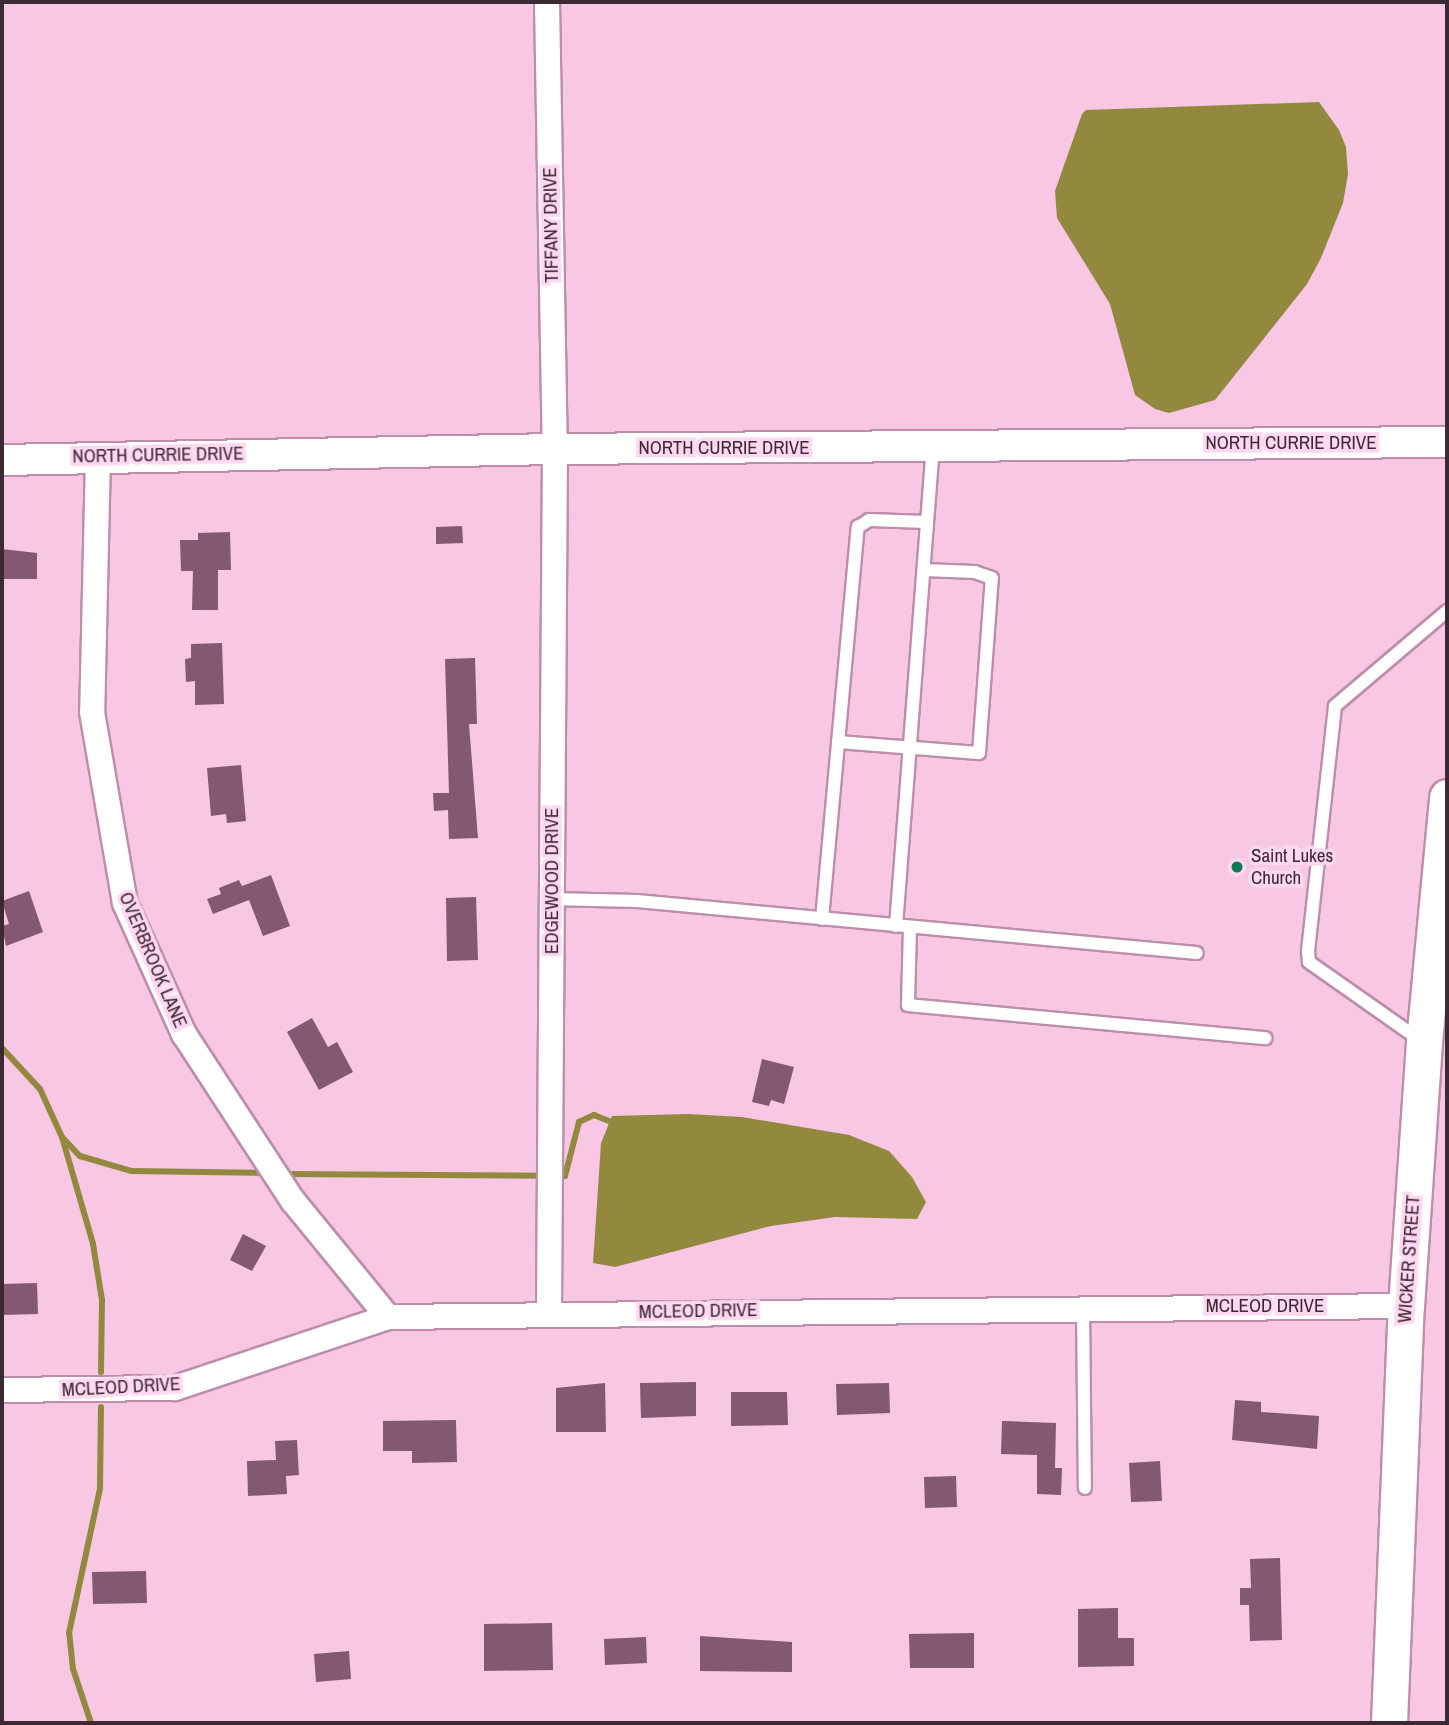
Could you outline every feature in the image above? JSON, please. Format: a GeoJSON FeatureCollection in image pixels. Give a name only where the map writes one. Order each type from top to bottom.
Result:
{"type":"FeatureCollection","features":[{"type":"Feature","properties":{"kind":"main road","name":"WICKER STREET"},"geometry":{"type":"LineString","coordinates":[[1389,1723],[1406,1306],[1424,1042],[1443,889],[1447,797]]}},
{"type":"Feature","properties":{"kind":"street","name":"TIFFANY DRIVE"},"geometry":{"type":"LineString","coordinates":[[547,2],[555,449]]}},
{"type":"Feature","properties":{"kind":"street","name":"NORTH CURRIE DRIVE"},"geometry":{"type":"LineString","coordinates":[[2,460],[555,449],[1447,442]]}},
{"type":"Feature","properties":{"kind":"street","name":"EDGEWOOD DRIVE"},"geometry":{"type":"LineString","coordinates":[[549,1313],[555,449]]}},
{"type":"Feature","properties":{"kind":"street","name":"OVERBROOK LANE"},"geometry":{"type":"LineString","coordinates":[[98,456],[92,712],[125,903],[184,1034],[293,1201],[388,1317]]}},
{"type":"Feature","properties":{"kind":"street","name":"MCLEOD DRIVE"},"geometry":{"type":"LineString","coordinates":[[2,1390],[175,1388],[388,1317],[1083,1306],[1406,1306]]}},
{"type":"Feature","properties":{"kind":"lane"},"geometry":{"type":"LineString","coordinates":[[896,926],[933,446]]}},
{"type":"Feature","properties":{"kind":"lane"},"geometry":{"type":"LineString","coordinates":[[822,919],[858,527],[869,520],[927,522]]}},
{"type":"Feature","properties":{"kind":"lane"},"geometry":{"type":"LineString","coordinates":[[838,742],[979,753],[992,578],[975,572],[924,570]]}},
{"type":"Feature","properties":{"kind":"lane"},"geometry":{"type":"LineString","coordinates":[[1424,1042],[1309,962],[1308,951],[1335,706],[1447,611]]}},
{"type":"Feature","properties":{"kind":"lane"},"geometry":{"type":"LineString","coordinates":[[551,899],[637,901],[1197,953]]}},
{"type":"Feature","properties":{"kind":"lane"},"geometry":{"type":"LineString","coordinates":[[910,927],[908,1005],[1265,1038]]}},
{"type":"Feature","properties":{"kind":"lane"},"geometry":{"type":"LineString","coordinates":[[1083,1306],[1085,1488]]}},
{"type":"Feature","properties":{"kind":"shaded area"},"geometry":{"type":"Polygon","coordinates":[[[1319,102],[1339,130],[1346,147],[1348,174],[1343,203],[1321,258],[1307,284],[1215,400],[1169,413],[1155,409],[1135,395],[1110,304],[1057,218],[1055,191],[1082,114],[1086,110],[1319,102]]]}},
{"type":"Feature","properties":{"kind":"shaded area"},"geometry":{"type":"Polygon","coordinates":[[[688,1114],[742,1117],[849,1135],[889,1151],[912,1177],[926,1202],[917,1219],[835,1217],[771,1226],[615,1267],[593,1263],[601,1143],[612,1116],[688,1114]]]}},
{"type":"Feature","properties":{"kind":"building"},"geometry":{"type":"Polygon","coordinates":[[[462,526],[463,543],[436,544],[436,527],[462,526]]]}},
{"type":"Feature","properties":{"kind":"building"},"geometry":{"type":"Polygon","coordinates":[[[230,532],[231,570],[218,570],[218,610],[192,610],[193,571],[181,571],[180,540],[198,540],[198,533],[230,532]]]}},
{"type":"Feature","properties":{"kind":"building"},"geometry":{"type":"Polygon","coordinates":[[[2,549],[37,553],[37,579],[2,579],[2,549]]]}},
{"type":"Feature","properties":{"kind":"building"},"geometry":{"type":"Polygon","coordinates":[[[222,643],[224,704],[195,705],[195,681],[186,682],[185,659],[191,658],[191,644],[222,643]]]}},
{"type":"Feature","properties":{"kind":"building"},"geometry":{"type":"Polygon","coordinates":[[[475,658],[477,724],[469,724],[478,838],[449,839],[448,810],[434,811],[433,793],[449,793],[445,659],[475,658]]]}},
{"type":"Feature","properties":{"kind":"building"},"geometry":{"type":"Polygon","coordinates":[[[241,765],[246,821],[227,823],[226,814],[211,816],[207,768],[241,765]]]}},
{"type":"Feature","properties":{"kind":"building"},"geometry":{"type":"Polygon","coordinates":[[[271,875],[290,926],[263,936],[249,900],[213,914],[207,899],[221,894],[219,888],[239,880],[242,886],[271,875]]]}},
{"type":"Feature","properties":{"kind":"building"},"geometry":{"type":"Polygon","coordinates":[[[29,891],[43,932],[6,946],[2,926],[9,924],[2,901],[29,891]]]}},
{"type":"Feature","properties":{"kind":"building"},"geometry":{"type":"Polygon","coordinates":[[[476,897],[478,960],[447,961],[446,898],[476,897]]]}},
{"type":"Feature","properties":{"kind":"building"},"geometry":{"type":"Polygon","coordinates":[[[312,1018],[328,1047],[337,1042],[353,1072],[319,1090],[287,1032],[312,1018]]]}},
{"type":"Feature","properties":{"kind":"building"},"geometry":{"type":"Polygon","coordinates":[[[762,1059],[794,1067],[784,1104],[771,1100],[769,1106],[752,1102],[762,1059]]]}},
{"type":"Feature","properties":{"kind":"building"},"geometry":{"type":"Polygon","coordinates":[[[243,1234],[266,1246],[252,1271],[230,1260],[243,1234]]]}},
{"type":"Feature","properties":{"kind":"building"},"geometry":{"type":"Polygon","coordinates":[[[37,1283],[38,1314],[2,1315],[2,1284],[37,1283]]]}},
{"type":"Feature","properties":{"kind":"building"},"geometry":{"type":"Polygon","coordinates":[[[696,1382],[696,1416],[641,1418],[640,1383],[696,1382]]]}},
{"type":"Feature","properties":{"kind":"building"},"geometry":{"type":"Polygon","coordinates":[[[605,1383],[606,1432],[556,1432],[556,1388],[605,1383]]]}},
{"type":"Feature","properties":{"kind":"building"},"geometry":{"type":"Polygon","coordinates":[[[889,1383],[890,1413],[837,1415],[836,1384],[889,1383]]]}},
{"type":"Feature","properties":{"kind":"building"},"geometry":{"type":"Polygon","coordinates":[[[731,1392],[787,1392],[788,1425],[731,1426],[731,1392]]]}},
{"type":"Feature","properties":{"kind":"building"},"geometry":{"type":"Polygon","coordinates":[[[1235,1400],[1261,1402],[1261,1412],[1319,1416],[1317,1449],[1232,1440],[1235,1400]]]}},
{"type":"Feature","properties":{"kind":"building"},"geometry":{"type":"Polygon","coordinates":[[[456,1420],[457,1462],[412,1463],[412,1451],[383,1451],[383,1421],[456,1420]]]}},
{"type":"Feature","properties":{"kind":"building"},"geometry":{"type":"Polygon","coordinates":[[[1002,1421],[1056,1423],[1055,1468],[1062,1468],[1061,1495],[1037,1494],[1037,1455],[1001,1454],[1002,1421]]]}},
{"type":"Feature","properties":{"kind":"building"},"geometry":{"type":"Polygon","coordinates":[[[297,1440],[299,1475],[286,1476],[287,1494],[248,1496],[247,1461],[276,1460],[275,1441],[297,1440]]]}},
{"type":"Feature","properties":{"kind":"building"},"geometry":{"type":"Polygon","coordinates":[[[1160,1461],[1162,1501],[1131,1502],[1129,1463],[1160,1461]]]}},
{"type":"Feature","properties":{"kind":"building"},"geometry":{"type":"Polygon","coordinates":[[[956,1476],[957,1507],[925,1508],[924,1477],[956,1476]]]}},
{"type":"Feature","properties":{"kind":"building"},"geometry":{"type":"Polygon","coordinates":[[[1280,1558],[1282,1640],[1250,1641],[1249,1605],[1240,1605],[1240,1588],[1251,1588],[1250,1559],[1280,1558]]]}},
{"type":"Feature","properties":{"kind":"building"},"geometry":{"type":"Polygon","coordinates":[[[146,1571],[147,1603],[93,1604],[92,1572],[146,1571]]]}},
{"type":"Feature","properties":{"kind":"building"},"geometry":{"type":"Polygon","coordinates":[[[1118,1608],[1118,1638],[1134,1638],[1134,1666],[1078,1667],[1078,1609],[1118,1608]]]}},
{"type":"Feature","properties":{"kind":"building"},"geometry":{"type":"Polygon","coordinates":[[[552,1623],[553,1670],[484,1671],[484,1624],[552,1623]]]}},
{"type":"Feature","properties":{"kind":"building"},"geometry":{"type":"Polygon","coordinates":[[[974,1633],[974,1668],[910,1668],[909,1634],[974,1633]]]}},
{"type":"Feature","properties":{"kind":"building"},"geometry":{"type":"Polygon","coordinates":[[[700,1636],[792,1642],[792,1672],[700,1671],[700,1636]]]}},
{"type":"Feature","properties":{"kind":"building"},"geometry":{"type":"Polygon","coordinates":[[[646,1637],[647,1663],[605,1665],[604,1639],[646,1637]]]}},
{"type":"Feature","properties":{"kind":"building"},"geometry":{"type":"Polygon","coordinates":[[[349,1651],[351,1679],[316,1682],[314,1654],[349,1651]]]}},
{"type":"Feature","properties":{"kind":"waterway"},"geometry":{"type":"LineString","coordinates":[[2,1048],[40,1089],[62,1137],[93,1244],[102,1300],[101,1372]]}},
{"type":"Feature","properties":{"kind":"waterway"},"geometry":{"type":"LineString","coordinates":[[556,1176],[565,1176],[579,1122],[594,1115],[611,1122]]}},
{"type":"Feature","properties":{"kind":"waterway"},"geometry":{"type":"LineString","coordinates":[[62,1137],[80,1156],[131,1171],[268,1173]]}},
{"type":"Feature","properties":{"kind":"waterway"},"geometry":{"type":"LineString","coordinates":[[283,1174],[545,1176]]}},
{"type":"Feature","properties":{"kind":"waterway"},"geometry":{"type":"LineString","coordinates":[[91,1723],[73,1669],[69,1633],[100,1488],[101,1407]]}},
{"type":"Feature","properties":{"kind":"place","name":"Saint Lukes Church"},"geometry":{"type":"Point","coordinates":[1237,867]}}]}
